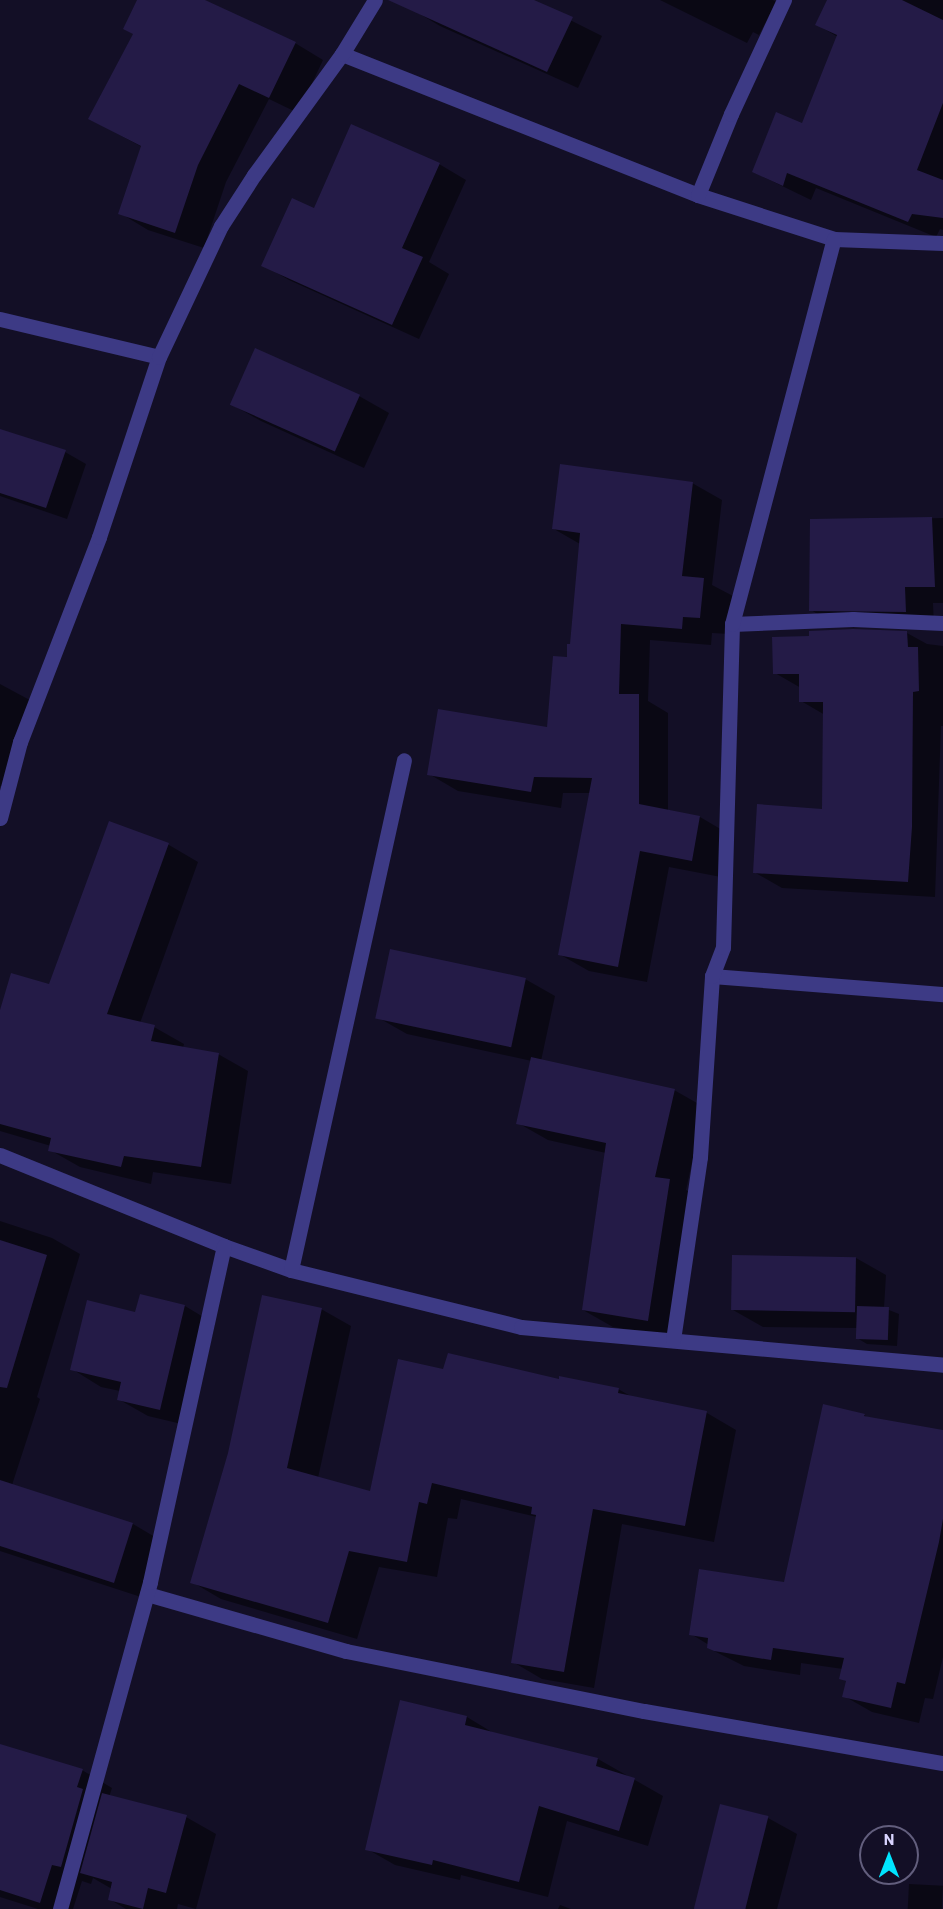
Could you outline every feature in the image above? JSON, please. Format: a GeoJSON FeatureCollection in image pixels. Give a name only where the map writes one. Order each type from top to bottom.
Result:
{"type":"FeatureCollection","features":[{"type":"Feature","properties":{"kind":"street"},"geometry":{"type":"LineString","coordinates":[[1,810],[20,742],[99,537],[159,357],[221,226],[254,175],[342,54],[375,0]]}},
{"type":"Feature","properties":{"kind":"street"},"geometry":{"type":"LineString","coordinates":[[698,195],[731,114],[784,0]]}},
{"type":"Feature","properties":{"kind":"street"},"geometry":{"type":"LineString","coordinates":[[342,54],[698,195],[834,239],[943,243]]}},
{"type":"Feature","properties":{"kind":"street"},"geometry":{"type":"LineString","coordinates":[[673,1340],[700,1157],[712,976],[723,947],[732,624],[834,239]]}},
{"type":"Feature","properties":{"kind":"street"},"geometry":{"type":"LineString","coordinates":[[0,319],[159,357]]}},
{"type":"Feature","properties":{"kind":"street"},"geometry":{"type":"LineString","coordinates":[[732,624],[853,619],[943,623]]}},
{"type":"Feature","properties":{"kind":"street"},"geometry":{"type":"LineString","coordinates":[[291,1270],[404,760]]}},
{"type":"Feature","properties":{"kind":"street"},"geometry":{"type":"LineString","coordinates":[[712,976],[943,994]]}},
{"type":"Feature","properties":{"kind":"street"},"geometry":{"type":"LineString","coordinates":[[0,1155],[224,1246],[291,1270],[521,1327],[943,1365]]}},
{"type":"Feature","properties":{"kind":"street"},"geometry":{"type":"LineString","coordinates":[[60,1909],[147,1594],[224,1246]]}},
{"type":"Feature","properties":{"kind":"street"},"geometry":{"type":"LineString","coordinates":[[147,1594],[346,1651],[644,1711],[943,1763]]}},
{"type":"Feature","properties":{"kind":"building"},"geometry":{"type":"Polygon","coordinates":[[[137,0],[205,0],[296,42],[269,98],[239,84],[198,165],[175,233],[118,214],[141,146],[88,119],[133,34],[123,29],[137,0]]]}},
{"type":"Feature","properties":{"kind":"building"},"geometry":{"type":"Polygon","coordinates":[[[388,0],[534,0],[573,17],[547,72],[388,0]]]}},
{"type":"Feature","properties":{"kind":"building"},"geometry":{"type":"Polygon","coordinates":[[[827,0],[902,0],[943,20],[943,103],[917,170],[943,180],[943,218],[912,214],[908,222],[787,173],[783,186],[752,172],[776,112],[802,123],[837,35],[815,25],[827,0]]]}},
{"type":"Feature","properties":{"kind":"building"},"geometry":{"type":"Polygon","coordinates":[[[351,124],[440,163],[402,248],[423,257],[392,325],[261,266],[292,198],[314,208],[351,124]]]}},
{"type":"Feature","properties":{"kind":"building"},"geometry":{"type":"Polygon","coordinates":[[[255,348],[360,395],[335,451],[230,405],[255,348]]]}},
{"type":"Feature","properties":{"kind":"building"},"geometry":{"type":"Polygon","coordinates":[[[0,429],[66,450],[46,508],[0,493],[0,429]]]}},
{"type":"Feature","properties":{"kind":"building"},"geometry":{"type":"Polygon","coordinates":[[[560,464],[693,482],[682,576],[704,578],[700,618],[683,617],[682,629],[621,624],[619,694],[639,694],[639,804],[700,816],[692,861],[640,851],[618,967],[558,955],[592,778],[534,777],[531,792],[427,775],[438,709],[547,727],[553,656],[567,657],[567,644],[570,644],[580,533],[552,529],[560,464]]]}},
{"type":"Feature","properties":{"kind":"building"},"geometry":{"type":"Polygon","coordinates":[[[932,517],[935,587],[905,587],[906,612],[809,611],[810,519],[932,517]]]}},
{"type":"Feature","properties":{"kind":"building"},"geometry":{"type":"Polygon","coordinates":[[[853,629],[907,631],[908,647],[918,647],[919,691],[913,692],[912,827],[908,882],[753,873],[757,804],[822,809],[823,702],[799,702],[799,674],[773,674],[772,637],[809,636],[809,631],[853,629]]]}},
{"type":"Feature","properties":{"kind":"building"},"geometry":{"type":"Polygon","coordinates":[[[109,821],[169,843],[107,1014],[155,1025],[151,1041],[219,1053],[201,1167],[124,1156],[121,1167],[48,1151],[51,1138],[0,1124],[0,1010],[11,973],[49,984],[109,821]]]}},
{"type":"Feature","properties":{"kind":"building"},"geometry":{"type":"Polygon","coordinates":[[[390,949],[526,978],[511,1047],[375,1018],[390,949]]]}},
{"type":"Feature","properties":{"kind":"building"},"geometry":{"type":"Polygon","coordinates":[[[531,1057],[675,1089],[655,1177],[670,1179],[648,1321],[582,1310],[606,1143],[516,1124],[531,1057]]]}},
{"type":"Feature","properties":{"kind":"building"},"geometry":{"type":"Polygon","coordinates":[[[0,1240],[47,1255],[7,1388],[0,1387],[0,1240]]]}},
{"type":"Feature","properties":{"kind":"building"},"geometry":{"type":"Polygon","coordinates":[[[732,1255],[856,1257],[855,1312],[731,1310],[732,1255]]]}},
{"type":"Feature","properties":{"kind":"building"},"geometry":{"type":"Polygon","coordinates":[[[140,1294],[185,1305],[160,1410],[117,1400],[121,1382],[70,1370],[87,1300],[135,1312],[140,1294]]]}},
{"type":"Feature","properties":{"kind":"building"},"geometry":{"type":"Polygon","coordinates":[[[262,1295],[322,1308],[287,1468],[370,1491],[398,1359],[443,1369],[448,1353],[559,1379],[559,1376],[619,1388],[618,1393],[707,1411],[685,1526],[593,1509],[564,1672],[511,1663],[536,1515],[531,1514],[532,1507],[432,1483],[427,1504],[419,1502],[407,1562],[349,1551],[328,1623],[190,1583],[228,1453],[262,1295]]]}},
{"type":"Feature","properties":{"kind":"building"},"geometry":{"type":"Polygon","coordinates":[[[857,1306],[889,1307],[888,1340],[856,1339],[857,1306]]]}},
{"type":"Feature","properties":{"kind":"building"},"geometry":{"type":"Polygon","coordinates":[[[823,1404],[865,1414],[864,1416],[943,1430],[943,1519],[939,1542],[905,1684],[897,1682],[891,1708],[842,1697],[846,1681],[839,1679],[844,1658],[773,1648],[771,1660],[714,1651],[707,1648],[708,1638],[689,1635],[699,1569],[784,1582],[823,1404]]]}},
{"type":"Feature","properties":{"kind":"building"},"geometry":{"type":"Polygon","coordinates":[[[0,1480],[133,1523],[114,1583],[0,1546],[0,1480]]]}},
{"type":"Feature","properties":{"kind":"building"},"geometry":{"type":"Polygon","coordinates":[[[400,1700],[467,1716],[465,1725],[598,1758],[596,1766],[635,1778],[619,1831],[539,1806],[519,1882],[433,1860],[432,1865],[365,1850],[400,1700]]]}},
{"type":"Feature","properties":{"kind":"building"},"geometry":{"type":"Polygon","coordinates":[[[0,1744],[83,1769],[77,1787],[83,1789],[61,1867],[52,1865],[40,1903],[0,1890],[0,1744]]]}},
{"type":"Feature","properties":{"kind":"building"},"geometry":{"type":"Polygon","coordinates":[[[102,1793],[187,1815],[166,1893],[148,1888],[143,1909],[108,1900],[112,1882],[80,1873],[102,1793]]]}},
{"type":"Feature","properties":{"kind":"building"},"geometry":{"type":"Polygon","coordinates":[[[720,1804],[769,1816],[745,1909],[694,1909],[720,1804]]]}}]}
